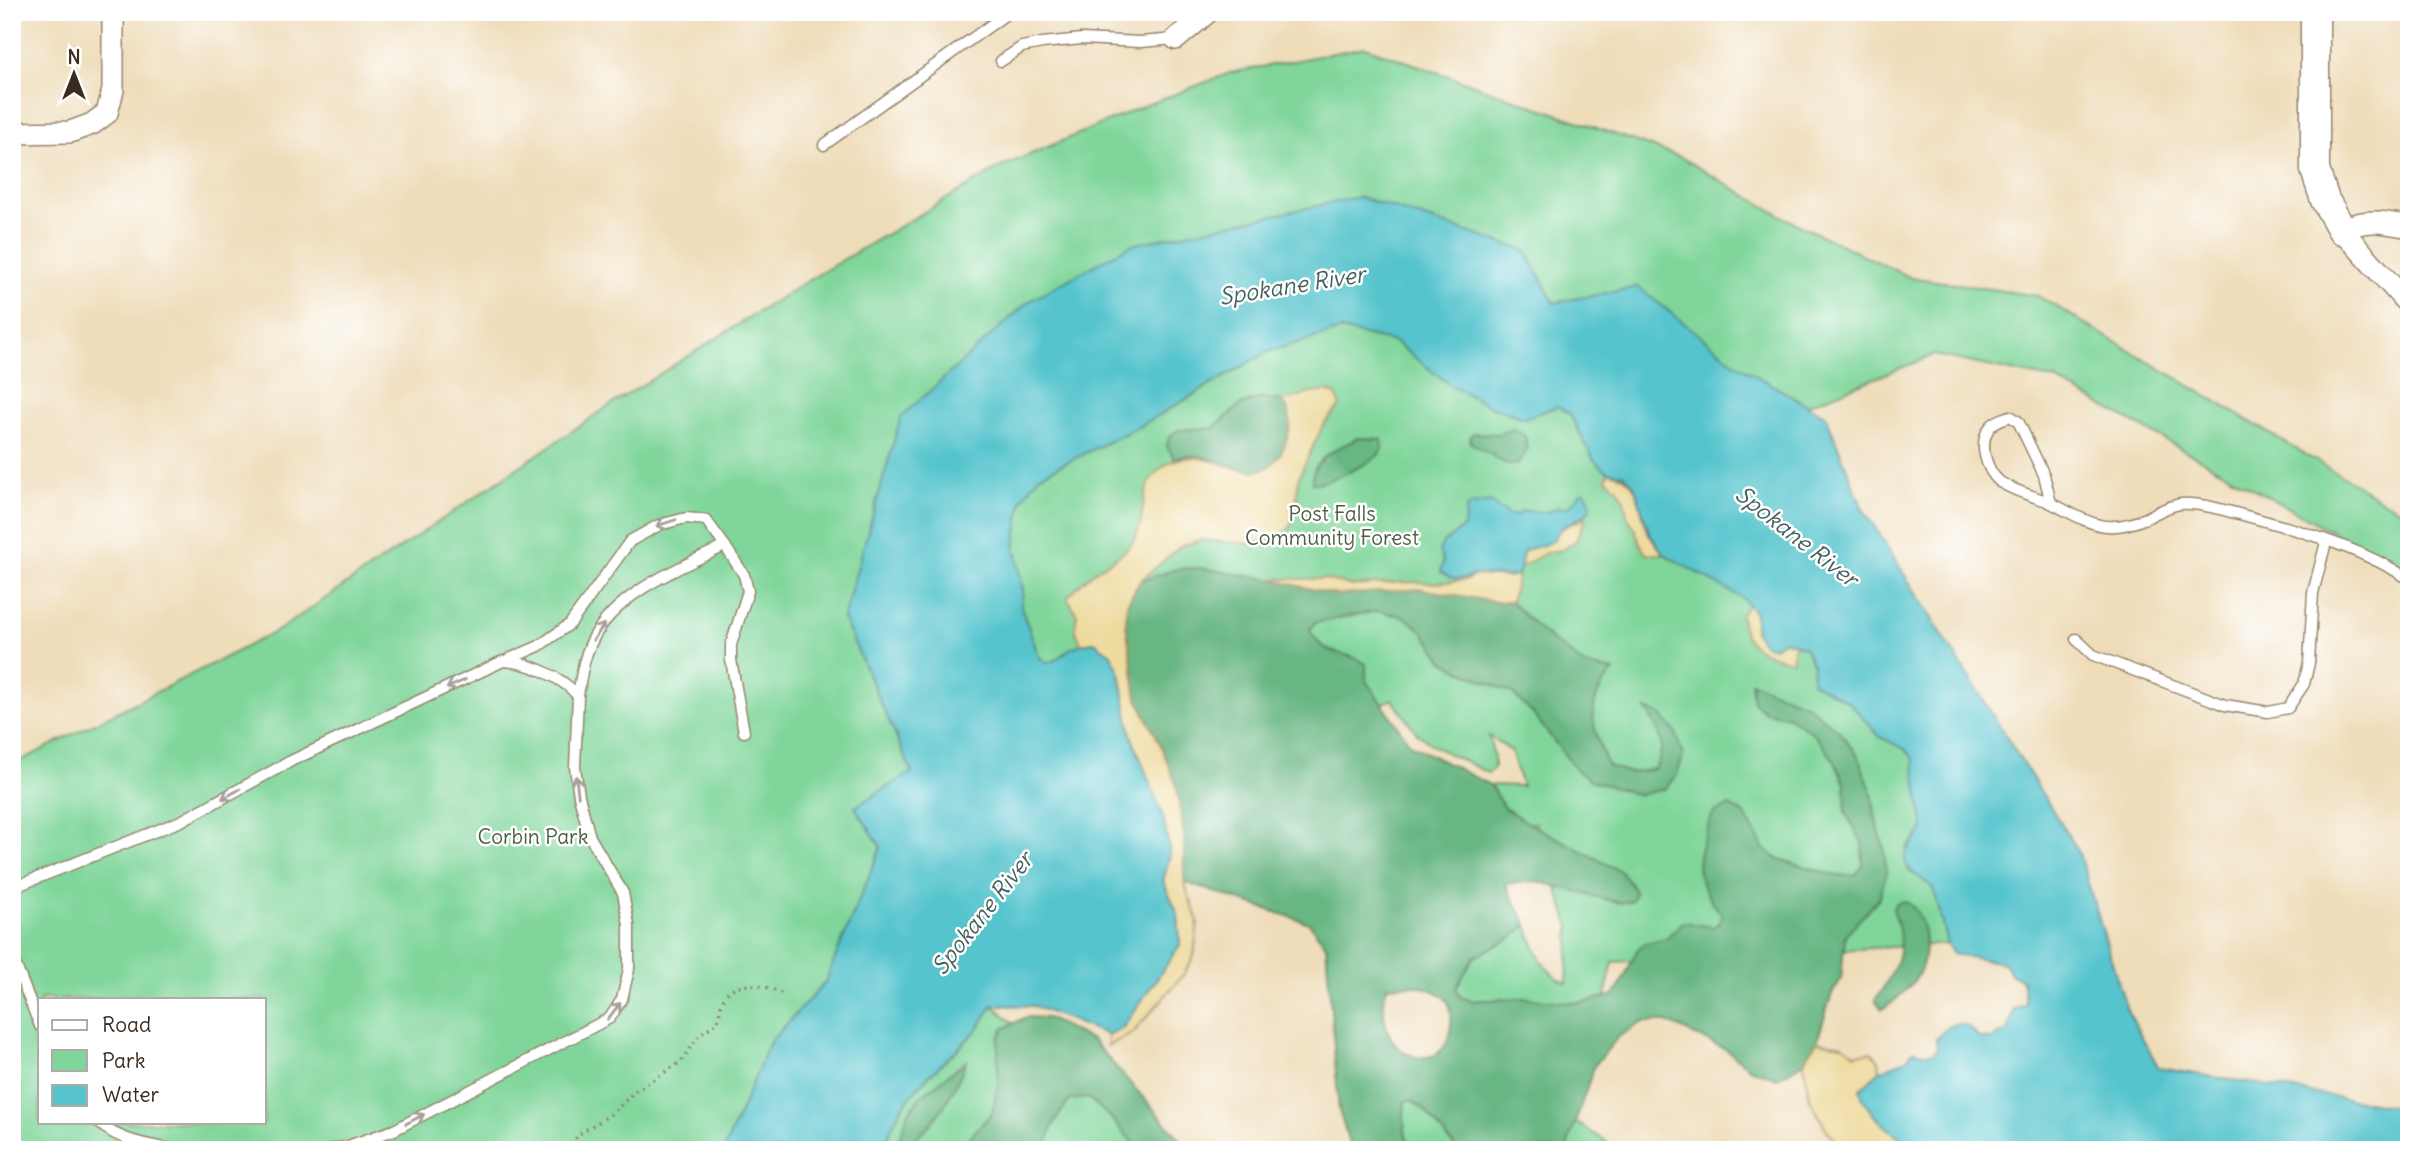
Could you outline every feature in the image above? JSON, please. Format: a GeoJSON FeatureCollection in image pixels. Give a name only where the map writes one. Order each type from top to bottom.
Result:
{"type":"FeatureCollection","features":[{"type":"Feature","properties":{"kind":"street"},"geometry":{"type":"LineString","coordinates":[[12,133],[70,132],[92,124],[107,113],[113,90],[113,12]]}},
{"type":"Feature","properties":{"kind":"street"},"geometry":{"type":"LineString","coordinates":[[1176,39],[1208,12]]}},
{"type":"Feature","properties":{"kind":"street"},"geometry":{"type":"LineString","coordinates":[[2315,12],[2315,170],[2325,200],[2343,230],[2409,305]]}},
{"type":"Feature","properties":{"kind":"street"},"geometry":{"type":"LineString","coordinates":[[2343,230],[2357,223],[2374,221],[2409,227]]}},
{"type":"Feature","properties":{"kind":"lane"},"geometry":{"type":"LineString","coordinates":[[824,145],[1009,12]]}},
{"type":"Feature","properties":{"kind":"lane"},"geometry":{"type":"LineString","coordinates":[[1001,61],[1022,47],[1042,43],[1082,39],[1140,42],[1176,39]]}},
{"type":"Feature","properties":{"kind":"lane"},"geometry":{"type":"LineString","coordinates":[[2051,503],[2044,475],[2018,421],[2010,416],[1988,428],[1984,445],[1985,460],[1993,476],[2014,489],[2106,528],[2121,527],[2181,504],[2214,508],[2287,527],[2356,552],[2409,579]]}},
{"type":"Feature","properties":{"kind":"lane"},"geometry":{"type":"LineString","coordinates":[[12,888],[181,821],[291,761],[539,646],[570,624],[630,541],[659,525],[685,518],[706,520],[744,575],[748,591],[731,645],[731,660],[744,732]]}},
{"type":"Feature","properties":{"kind":"lane"},"geometry":{"type":"LineString","coordinates":[[2076,639],[2093,655],[2225,705],[2268,712],[2288,708],[2304,684],[2309,663],[2313,593],[2326,542]]}},
{"type":"Feature","properties":{"kind":"lane"},"geometry":{"type":"LineString","coordinates":[[328,1150],[394,1130],[610,1018],[622,999],[629,969],[629,925],[623,893],[590,837],[579,796],[575,767],[578,696],[583,664],[602,625],[632,596],[673,571],[724,546]]}},
{"type":"Feature","properties":{"kind":"lane"},"geometry":{"type":"LineString","coordinates":[[503,661],[531,667],[568,684],[578,696]]}},
{"type":"Feature","properties":{"kind":"lane"},"geometry":{"type":"LineString","coordinates":[[12,956],[38,1021]]}},
{"type":"Feature","properties":{"kind":"lane"},"geometry":{"type":"LineString","coordinates":[[100,1124],[145,1145],[178,1150]]}},
{"type":"Feature","properties":{"kind":"path"},"geometry":{"type":"LineString","coordinates":[[568,1150],[579,1134],[613,1113],[635,1091],[681,1062],[700,1034],[718,1023],[723,1000],[728,992],[739,986],[751,985],[764,986],[783,994]]}},
{"type":"Feature","properties":{"kind":"green space","name":"Corbin Park"},"geometry":{"type":"Polygon","coordinates":[[[1365,47],[1680,157],[1787,219],[1909,277],[2038,296],[2409,516],[2409,574],[2056,380],[1934,355],[1807,405],[1736,364],[1638,287],[1554,303],[1526,251],[1360,197],[843,618],[912,772],[855,807],[881,847],[825,983],[770,1042],[724,1150],[12,1150],[12,765],[279,630],[606,408],[812,278],[1001,167],[1144,106],[1230,73],[1365,47]]]}},
{"type":"Feature","properties":{"kind":"green space","name":"Post Falls Community Forest"},"geometry":{"type":"Polygon","coordinates":[[[1341,330],[1395,342],[1450,385],[1490,406],[1524,418],[1558,406],[1570,414],[1594,460],[1623,474],[1664,554],[1744,599],[1755,614],[1784,640],[1804,647],[1813,664],[1812,682],[1849,702],[1880,737],[1905,749],[1913,758],[1924,829],[1907,848],[1908,870],[1934,888],[1947,944],[1613,962],[1605,996],[1608,997],[1604,998],[1574,1121],[1619,1150],[1557,1150],[1524,998],[1472,1001],[1460,997],[1456,988],[1474,957],[1511,938],[1527,925],[1536,951],[1546,967],[1567,983],[1570,927],[1535,822],[1530,824],[1504,808],[1490,785],[1522,786],[1511,751],[1489,736],[1494,768],[1488,773],[1435,747],[1417,733],[1392,699],[1163,817],[1068,650],[1055,662],[1047,663],[1039,657],[1021,607],[1023,590],[1015,546],[1022,500],[1039,476],[1140,426],[1267,352],[1341,330]]]}},
{"type":"Feature","properties":{"kind":"green space"},"geometry":{"type":"Polygon","coordinates":[[[1262,398],[1283,401],[1290,421],[1286,441],[1269,467],[1259,471],[1248,470],[1196,456],[1174,458],[1167,446],[1169,437],[1178,430],[1213,428],[1242,404],[1262,398]]]}},
{"type":"Feature","properties":{"kind":"green space"},"geometry":{"type":"Polygon","coordinates":[[[1514,429],[1525,436],[1527,450],[1518,465],[1508,465],[1471,443],[1470,437],[1473,433],[1498,434],[1514,429]]]}},
{"type":"Feature","properties":{"kind":"green space"},"geometry":{"type":"Polygon","coordinates":[[[1358,438],[1382,439],[1381,451],[1373,459],[1346,473],[1312,483],[1316,466],[1321,460],[1358,438]]]}},
{"type":"Feature","properties":{"kind":"green space"},"geometry":{"type":"Polygon","coordinates":[[[1201,568],[1269,579],[1337,595],[1421,589],[1496,602],[1511,602],[1542,632],[1586,666],[1614,671],[1598,694],[1593,717],[1608,766],[1631,773],[1655,769],[1662,744],[1646,709],[1661,715],[1676,733],[1683,756],[1677,775],[1664,789],[1639,795],[1593,781],[1578,772],[1533,714],[1512,693],[1444,661],[1423,632],[1405,617],[1378,611],[1314,623],[1310,630],[1322,645],[1366,664],[1366,681],[1411,745],[1490,785],[1504,808],[1620,871],[1635,893],[1631,901],[1620,903],[1537,881],[1505,884],[1527,925],[1511,938],[1474,957],[1456,988],[1460,997],[1472,1001],[1524,998],[1577,1003],[1612,996],[1619,988],[1637,950],[1644,944],[1666,938],[1683,922],[1713,927],[1719,923],[1722,915],[1704,888],[1698,866],[1702,843],[1713,813],[1729,806],[1744,813],[1764,849],[1778,859],[1838,876],[1856,875],[1863,865],[1862,843],[1846,813],[1845,784],[1834,760],[1812,732],[1789,717],[1766,712],[1753,702],[1751,682],[1807,705],[1839,731],[1858,756],[1872,793],[1876,821],[1885,852],[1886,875],[1879,899],[1845,935],[1841,979],[1831,996],[1817,1041],[1804,1062],[1777,1078],[1749,1068],[1727,1050],[1667,1022],[1643,1022],[1618,1037],[1594,1066],[1566,1150],[1457,1150],[1423,1108],[1410,1100],[1405,1101],[1404,1120],[1405,1133],[1412,1150],[1351,1150],[1339,1110],[1326,946],[1309,923],[1184,882],[1184,835],[1176,784],[1137,698],[1126,624],[1127,604],[1140,581],[1176,569],[1201,568]],[[1413,985],[1387,986],[1384,1018],[1387,1029],[1397,1046],[1406,1053],[1416,1057],[1435,1055],[1449,1037],[1449,1004],[1439,993],[1413,985]]]}},
{"type":"Feature","properties":{"kind":"green space"},"geometry":{"type":"Polygon","coordinates":[[[1906,901],[1913,907],[1922,923],[1925,943],[1923,962],[1909,987],[1882,1009],[1875,1000],[1894,968],[1900,946],[1893,909],[1896,903],[1906,901]]]}},
{"type":"Feature","properties":{"kind":"green space"},"geometry":{"type":"Polygon","coordinates":[[[993,1005],[1152,1150],[884,1150],[898,1114],[908,1099],[974,1033],[993,1005]]]}},
{"type":"Feature","properties":{"kind":"green space"},"geometry":{"type":"Polygon","coordinates":[[[1026,1017],[1047,1018],[1092,1040],[1190,1150],[1140,1150],[1111,1118],[1088,1098],[1070,1100],[1051,1129],[1047,1150],[958,1150],[992,1113],[998,1085],[998,1040],[1003,1029],[1026,1017]]]}},
{"type":"Feature","properties":{"kind":"green space"},"geometry":{"type":"Polygon","coordinates":[[[966,1061],[939,1113],[920,1135],[896,1150],[908,1113],[921,1096],[966,1061]]]}},
{"type":"Feature","properties":{"kind":"green space"},"geometry":{"type":"Polygon","coordinates":[[[1410,1100],[1423,1108],[1457,1150],[1412,1150],[1405,1133],[1404,1120],[1405,1101],[1410,1100]]]}},
{"type":"Feature","properties":{"kind":"sand"},"geometry":{"type":"Polygon","coordinates":[[[1327,391],[1336,395],[1340,406],[1323,425],[1298,479],[1296,506],[1290,528],[1277,538],[1252,544],[1201,540],[1181,546],[1140,581],[1127,604],[1126,624],[1137,698],[1176,784],[1184,835],[1184,882],[1198,921],[1194,956],[1184,974],[1132,1034],[1107,1046],[1108,1035],[1122,1029],[1180,945],[1178,914],[1163,881],[1170,855],[1163,817],[1131,735],[1120,673],[1095,642],[1081,644],[1075,628],[1077,614],[1067,597],[1090,575],[1131,544],[1139,530],[1148,486],[1159,470],[1177,460],[1195,458],[1247,470],[1262,470],[1275,461],[1288,436],[1289,416],[1283,401],[1327,391]]]}},
{"type":"Feature","properties":{"kind":"sand"},"geometry":{"type":"Polygon","coordinates":[[[1608,472],[1620,475],[1634,488],[1650,536],[1664,554],[1646,554],[1628,517],[1622,494],[1606,479],[1608,472]]]}},
{"type":"Feature","properties":{"kind":"sand"},"geometry":{"type":"Polygon","coordinates":[[[1586,517],[1576,541],[1562,550],[1548,552],[1521,567],[1521,556],[1525,550],[1540,546],[1562,528],[1586,517]]]}},
{"type":"Feature","properties":{"kind":"sand"},"geometry":{"type":"Polygon","coordinates":[[[1476,575],[1518,575],[1511,602],[1496,602],[1421,589],[1337,595],[1269,579],[1325,579],[1351,586],[1436,583],[1465,580],[1476,575]]]}},
{"type":"Feature","properties":{"kind":"sand"},"geometry":{"type":"Polygon","coordinates":[[[1748,604],[1755,614],[1755,632],[1796,644],[1793,661],[1761,650],[1747,638],[1741,615],[1748,604]]]}},
{"type":"Feature","properties":{"kind":"sand"},"geometry":{"type":"Polygon","coordinates":[[[1817,1041],[1843,1045],[1856,1054],[1872,1052],[1879,1061],[1880,1071],[1860,1089],[1875,1117],[1913,1147],[1913,1150],[1845,1150],[1826,1129],[1810,1099],[1804,1062],[1817,1041]]]}},
{"type":"Feature","properties":{"kind":"water","name":"Spokane River"},"geometry":{"type":"Polygon","coordinates":[[[1359,197],[1526,251],[1554,303],[1638,287],[1736,364],[1826,416],[1862,507],[2078,851],[2127,1010],[2159,1068],[2409,1109],[2409,1150],[1917,1150],[1891,1131],[1868,1108],[1860,1089],[1880,1071],[1907,1059],[1913,1051],[1932,1054],[1937,1049],[1936,1039],[1953,1025],[1963,1024],[1979,1038],[1992,1039],[2007,1031],[2014,1009],[2026,1004],[2022,980],[2012,975],[2004,963],[1953,954],[1947,944],[1934,888],[1908,868],[1905,862],[1909,849],[1924,829],[1913,758],[1905,749],[1880,737],[1849,702],[1812,682],[1813,664],[1804,647],[1784,640],[1774,647],[1763,644],[1755,632],[1755,614],[1744,599],[1664,554],[1650,535],[1634,485],[1623,474],[1608,472],[1594,460],[1570,414],[1558,406],[1524,418],[1490,406],[1450,385],[1395,342],[1341,330],[1267,352],[1140,426],[1039,476],[1022,500],[1015,546],[1023,590],[1021,607],[1039,657],[1047,663],[1073,647],[1094,642],[1111,654],[1120,673],[1131,735],[1163,817],[1170,855],[1163,881],[1178,914],[1180,945],[1122,1029],[1108,1035],[1034,1006],[993,1005],[974,1033],[908,1099],[890,1131],[884,1150],[724,1150],[770,1042],[825,983],[881,847],[855,807],[912,772],[843,618],[901,417],[1028,302],[1131,245],[1359,197]]]}},
{"type":"Feature","properties":{"kind":"water"},"geometry":{"type":"Polygon","coordinates":[[[1581,492],[1585,492],[1589,500],[1590,506],[1585,515],[1561,529],[1552,541],[1525,550],[1518,575],[1479,575],[1457,579],[1441,572],[1443,561],[1439,551],[1443,543],[1464,527],[1466,510],[1470,505],[1491,502],[1507,515],[1517,515],[1522,511],[1548,512],[1558,507],[1567,508],[1581,492]]]}}]}
